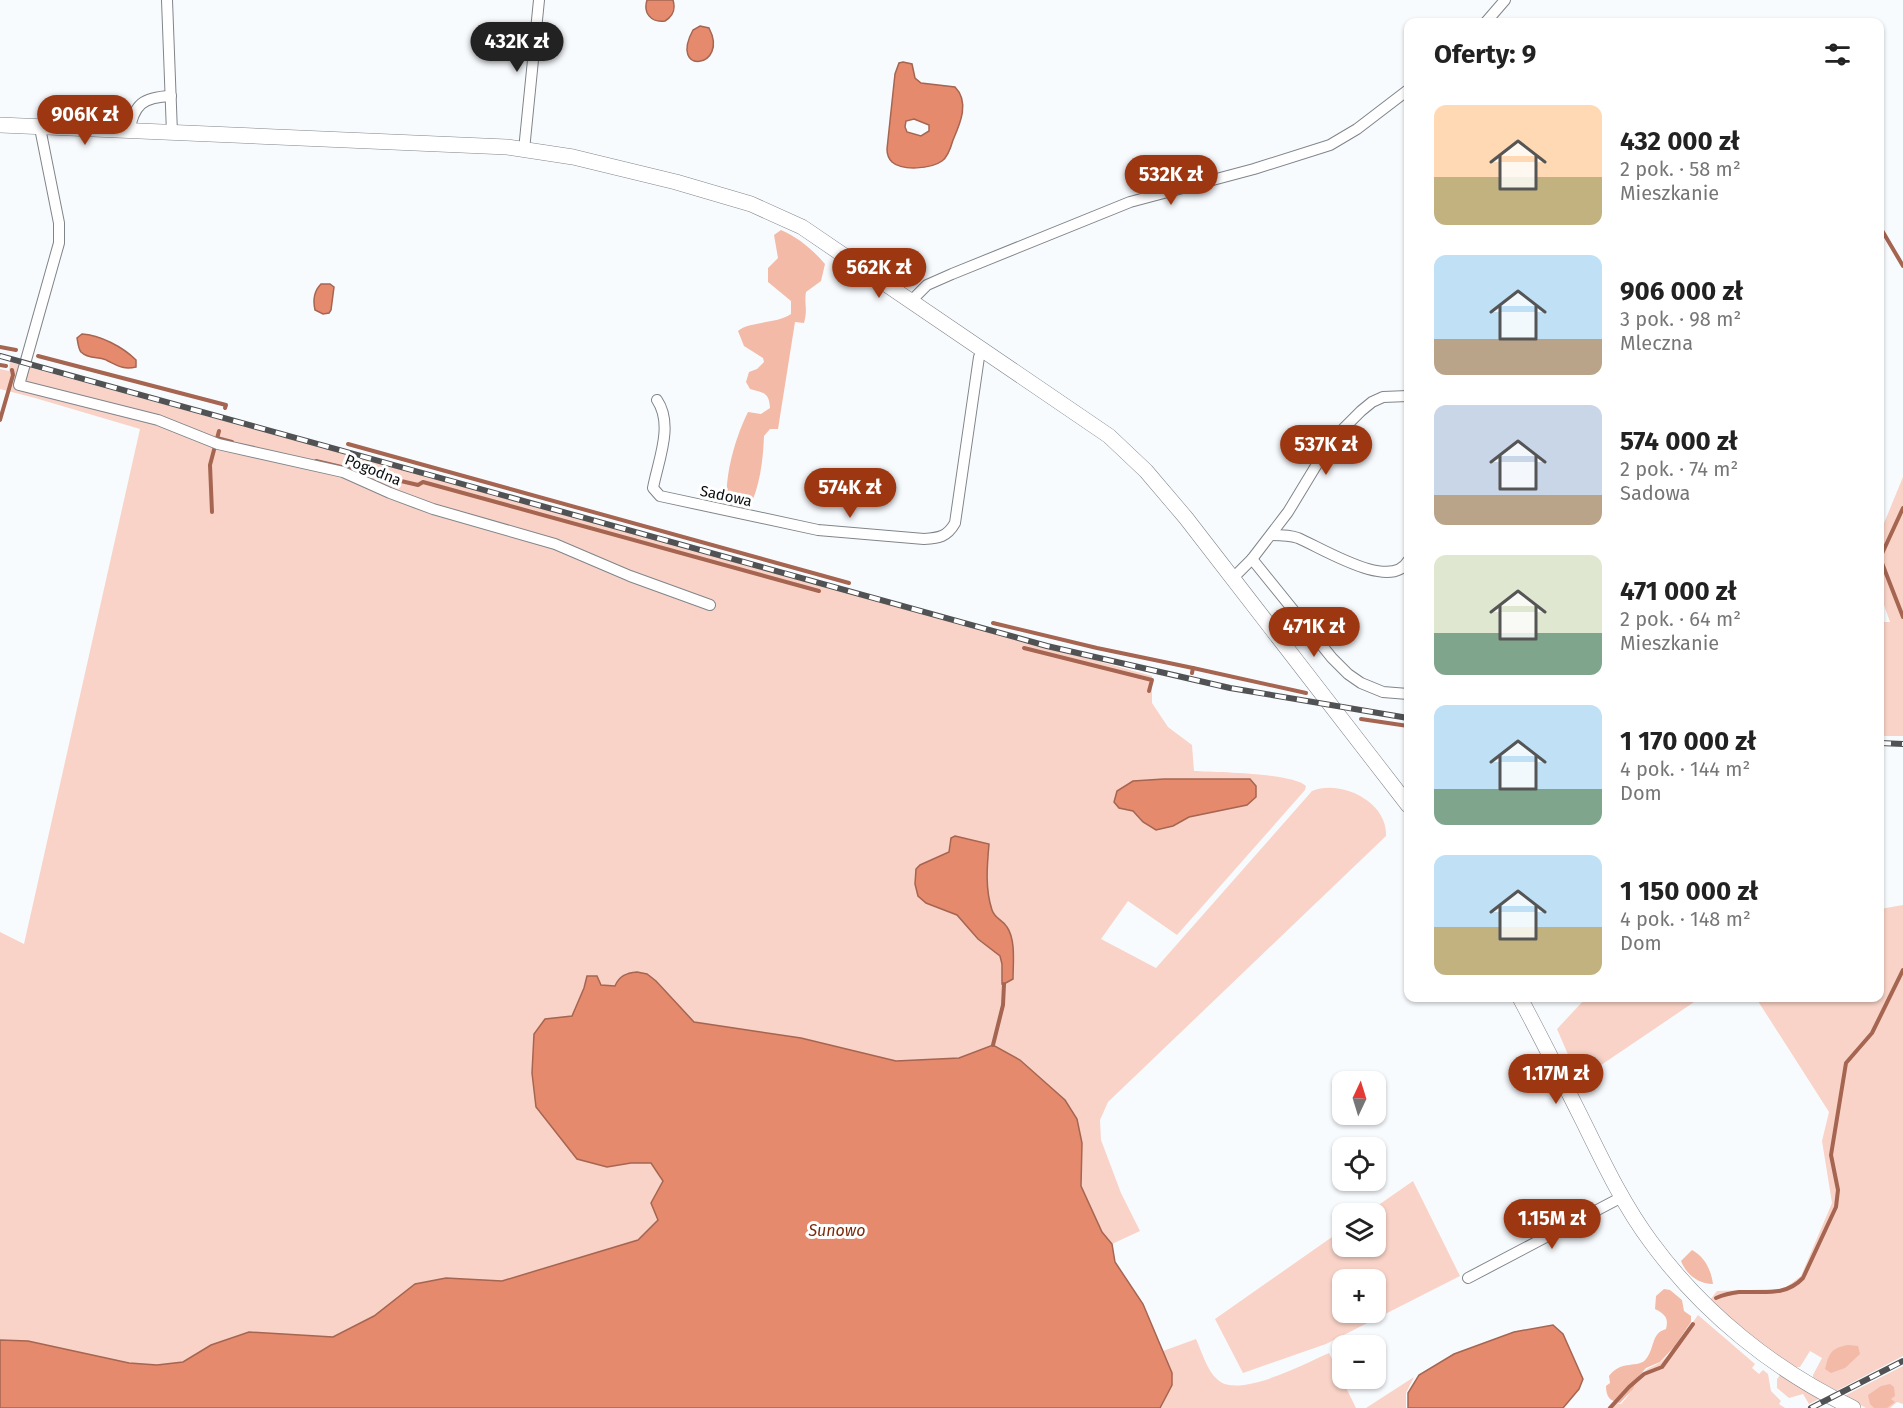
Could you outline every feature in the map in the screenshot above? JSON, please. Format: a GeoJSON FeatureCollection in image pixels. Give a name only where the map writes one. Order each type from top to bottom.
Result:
{"type":"FeatureCollection","features":[{"type":"Feature","properties":{"kind":"main road"},"geometry":{"type":"LineString","coordinates":[[0,125],[483,146],[524,150],[573,158],[676,182],[777,214],[822,239],[911,302],[1085,418],[1121,446],[1174,504],[1404,800]]}},
{"type":"Feature","properties":{"kind":"main road"},"geometry":{"type":"LineString","coordinates":[[1522,1002],[1622,1197],[1650,1241],[1675,1272],[1708,1308],[1745,1340],[1799,1379],[1853,1408]]}},
{"type":"Feature","properties":{"kind":"street"},"geometry":{"type":"LineString","coordinates":[[167,0],[172,133]]}},
{"type":"Feature","properties":{"kind":"street"},"geometry":{"type":"LineString","coordinates":[[524,150],[539,0]]}},
{"type":"Feature","properties":{"kind":"street"},"geometry":{"type":"LineString","coordinates":[[1489,18],[1505,0]]}},
{"type":"Feature","properties":{"kind":"street"},"geometry":{"type":"LineString","coordinates":[[911,302],[927,285],[944,277],[1130,202],[1254,170],[1330,144],[1357,129],[1404,93]]}},
{"type":"Feature","properties":{"kind":"street"},"geometry":{"type":"LineString","coordinates":[[129,132],[131,119],[137,107],[156,96],[171,96]]}},
{"type":"Feature","properties":{"kind":"street","name":"Pogodna"},"geometry":{"type":"LineString","coordinates":[[40,128],[59,224],[59,243],[32,331],[19,384],[158,420],[218,444],[343,472],[433,509],[555,544],[630,576],[710,605]]}},
{"type":"Feature","properties":{"kind":"street","name":"Sadowa"},"geometry":{"type":"LineString","coordinates":[[657,400],[665,417],[653,488],[660,496],[818,530],[924,539],[941,538],[950,532],[955,523],[976,371],[979,357],[986,352]]}},
{"type":"Feature","properties":{"kind":"street"},"geometry":{"type":"LineString","coordinates":[[1233,578],[1252,559],[1288,512],[1331,441],[1361,411],[1383,397],[1404,396]]}},
{"type":"Feature","properties":{"kind":"street"},"geometry":{"type":"LineString","coordinates":[[1271,535],[1297,538],[1336,557],[1378,571],[1396,572],[1404,567]]}},
{"type":"Feature","properties":{"kind":"street"},"geometry":{"type":"LineString","coordinates":[[1252,559],[1332,658],[1348,674],[1361,683],[1383,692],[1404,694]]}},
{"type":"Feature","properties":{"kind":"street"},"geometry":{"type":"LineString","coordinates":[[1468,1278],[1622,1197]]}},
{"type":"Feature","properties":{"kind":"shaded area"},"geometry":{"type":"Polygon","coordinates":[[[781,230],[805,244],[825,264],[821,281],[806,292],[804,323],[795,322],[778,429],[770,429],[764,436],[761,468],[752,501],[742,519],[734,518],[728,502],[727,489],[739,432],[748,412],[761,414],[770,408],[767,396],[750,389],[746,382],[749,372],[757,369],[764,362],[763,358],[744,346],[738,331],[791,314],[791,301],[768,282],[768,268],[778,258],[774,235],[781,230]]]}},
{"type":"Feature","properties":{"kind":"shaded area"},"geometry":{"type":"Polygon","coordinates":[[[10,362],[1152,676],[1152,703],[1168,727],[1192,745],[1194,771],[1286,778],[1306,786],[1305,790],[1177,935],[1128,901],[1101,939],[1156,968],[1312,791],[1336,788],[1361,796],[1379,813],[1385,824],[1386,836],[1108,1102],[1100,1120],[1101,1140],[1121,1193],[1140,1231],[1112,1244],[1102,1232],[1081,1186],[1082,1143],[1065,1100],[1020,1060],[993,1046],[959,1058],[896,1061],[802,1038],[693,1022],[656,981],[627,973],[618,979],[615,986],[601,985],[587,976],[572,1016],[545,1019],[536,1107],[577,1159],[607,1167],[631,1163],[651,1163],[663,1182],[651,1203],[658,1220],[638,1240],[502,1281],[446,1278],[415,1284],[374,1316],[333,1337],[211,1345],[183,1362],[157,1365],[129,1363],[29,1341],[0,1340],[0,932],[24,944],[140,429],[0,389],[0,369],[9,371],[10,362]],[[1210,779],[1133,781],[1133,811],[1143,822],[1173,826],[1189,817],[1247,805],[1210,779]],[[950,842],[949,852],[920,865],[926,903],[957,915],[978,939],[1000,956],[1002,983],[1004,984],[1013,979],[1006,925],[992,910],[987,888],[989,844],[950,842]]]}},
{"type":"Feature","properties":{"kind":"shaded area"},"geometry":{"type":"Polygon","coordinates":[[[1903,477],[1903,736],[1884,736],[1884,622],[1890,622],[1884,605],[1884,523],[1903,477]]]}},
{"type":"Feature","properties":{"kind":"shaded area"},"geometry":{"type":"Polygon","coordinates":[[[1903,905],[1903,1356],[1834,1392],[1813,1381],[1813,1375],[1822,1358],[1810,1351],[1800,1367],[1791,1367],[1710,1300],[1717,1291],[1784,1289],[1801,1276],[1832,1203],[1822,1141],[1829,1112],[1759,1002],[1884,1002],[1884,908],[1903,905]]]}},
{"type":"Feature","properties":{"kind":"shaded area"},"geometry":{"type":"Polygon","coordinates":[[[1582,1002],[1694,1002],[1579,1080],[1557,1029],[1582,1002]]]}},
{"type":"Feature","properties":{"kind":"shaded area"},"geometry":{"type":"Polygon","coordinates":[[[1413,1181],[1460,1276],[1386,1314],[1386,1269],[1332,1269],[1332,1323],[1367,1323],[1344,1335],[1332,1335],[1332,1341],[1326,1344],[1243,1373],[1215,1319],[1332,1237],[1332,1257],[1386,1257],[1386,1203],[1381,1203],[1413,1181]]]}},
{"type":"Feature","properties":{"kind":"shaded area"},"geometry":{"type":"Polygon","coordinates":[[[1692,1250],[1707,1264],[1713,1284],[1698,1280],[1683,1266],[1681,1261],[1692,1250]]]}},
{"type":"Feature","properties":{"kind":"shaded area"},"geometry":{"type":"Polygon","coordinates":[[[1664,1289],[1670,1290],[1682,1300],[1684,1311],[1691,1316],[1691,1322],[1674,1347],[1660,1362],[1646,1368],[1638,1377],[1633,1389],[1620,1403],[1614,1401],[1609,1398],[1606,1390],[1606,1386],[1610,1383],[1609,1376],[1619,1368],[1643,1362],[1649,1355],[1655,1337],[1666,1329],[1665,1317],[1655,1309],[1656,1296],[1664,1289]]]}},
{"type":"Feature","properties":{"kind":"shaded area"},"geometry":{"type":"Polygon","coordinates":[[[1698,1315],[1755,1364],[1752,1368],[1759,1374],[1763,1370],[1768,1374],[1771,1391],[1781,1401],[1779,1404],[1785,1408],[1607,1408],[1612,1402],[1621,1404],[1643,1374],[1661,1362],[1673,1350],[1698,1315]]]}},
{"type":"Feature","properties":{"kind":"shaded area"},"geometry":{"type":"Polygon","coordinates":[[[1196,1339],[1211,1372],[1218,1380],[1228,1385],[1241,1385],[1273,1377],[1329,1353],[1332,1359],[1332,1389],[1347,1389],[1356,1408],[1161,1408],[1171,1380],[1163,1351],[1196,1339]]]}},
{"type":"Feature","properties":{"kind":"shaded area"},"geometry":{"type":"Polygon","coordinates":[[[1848,1345],[1858,1346],[1860,1354],[1845,1368],[1831,1373],[1825,1369],[1832,1352],[1848,1345]]]}},
{"type":"Feature","properties":{"kind":"shaded area"},"geometry":{"type":"Polygon","coordinates":[[[1903,1366],[1903,1404],[1897,1402],[1890,1408],[1866,1408],[1844,1396],[1903,1366]]]}},
{"type":"Feature","properties":{"kind":"shaded area"},"geometry":{"type":"Polygon","coordinates":[[[1781,1374],[1821,1398],[1809,1404],[1803,1394],[1789,1398],[1777,1388],[1777,1379],[1781,1374]]]}},
{"type":"Feature","properties":{"kind":"shaded area"},"geometry":{"type":"Polygon","coordinates":[[[1414,1377],[1406,1393],[1406,1408],[1366,1408],[1414,1377]]]}},
{"type":"Feature","properties":{"kind":"shaded area"},"geometry":{"type":"Polygon","coordinates":[[[1890,1384],[1894,1387],[1895,1396],[1891,1399],[1895,1402],[1887,1408],[1874,1408],[1870,1404],[1868,1395],[1881,1386],[1890,1384]]]}},
{"type":"Feature","properties":{"kind":"water"},"geometry":{"type":"Polygon","coordinates":[[[647,0],[673,0],[672,15],[665,21],[652,19],[647,13],[647,0]]]}},
{"type":"Feature","properties":{"kind":"water"},"geometry":{"type":"Polygon","coordinates":[[[700,26],[709,28],[713,41],[712,52],[700,61],[693,60],[688,55],[687,45],[693,30],[700,26]]]}},
{"type":"Feature","properties":{"kind":"water"},"geometry":{"type":"Polygon","coordinates":[[[899,63],[912,64],[915,78],[921,83],[955,87],[960,93],[963,106],[961,120],[948,154],[937,164],[917,168],[902,167],[892,162],[888,156],[895,74],[899,63]],[[914,119],[906,121],[905,127],[907,132],[921,136],[929,131],[929,125],[914,119]]]}},
{"type":"Feature","properties":{"kind":"water"},"geometry":{"type":"Polygon","coordinates":[[[321,284],[330,284],[334,287],[329,313],[323,314],[315,310],[315,296],[321,284]]]}},
{"type":"Feature","properties":{"kind":"water"},"geometry":{"type":"Polygon","coordinates":[[[82,334],[104,339],[118,346],[136,360],[136,367],[121,367],[84,354],[79,349],[77,338],[82,334]]]}},
{"type":"Feature","properties":{"kind":"water"},"geometry":{"type":"Polygon","coordinates":[[[1250,779],[1256,786],[1256,797],[1247,805],[1189,817],[1173,826],[1156,830],[1143,822],[1133,811],[1119,808],[1114,802],[1117,791],[1133,781],[1250,779]]]}},
{"type":"Feature","properties":{"kind":"water"},"geometry":{"type":"Polygon","coordinates":[[[955,836],[989,844],[988,894],[993,913],[1007,927],[1013,945],[1013,979],[1004,984],[1002,984],[1000,956],[978,939],[957,915],[926,903],[918,896],[915,884],[916,869],[949,852],[951,838],[955,836]]]}},
{"type":"Feature","properties":{"kind":"water","name":"Sunowo"},"geometry":{"type":"Polygon","coordinates":[[[637,972],[647,974],[656,981],[694,1022],[801,1038],[896,1061],[959,1058],[993,1045],[1020,1060],[1065,1100],[1077,1119],[1082,1143],[1081,1186],[1102,1232],[1112,1244],[1115,1262],[1143,1304],[1172,1373],[1172,1385],[1160,1408],[0,1408],[0,1340],[28,1341],[129,1363],[157,1365],[183,1362],[211,1345],[249,1332],[333,1337],[374,1316],[415,1284],[446,1278],[502,1281],[638,1240],[658,1220],[651,1203],[663,1181],[651,1163],[631,1163],[607,1167],[577,1159],[536,1107],[532,1073],[534,1034],[545,1019],[572,1016],[587,976],[597,976],[601,985],[615,986],[623,976],[637,972]]]}},
{"type":"Feature","properties":{"kind":"water"},"geometry":{"type":"Polygon","coordinates":[[[1553,1325],[1563,1334],[1583,1379],[1579,1389],[1563,1408],[1408,1408],[1408,1393],[1419,1375],[1454,1354],[1514,1332],[1553,1325]]]}},
{"type":"Feature","properties":{"kind":"waterway"},"geometry":{"type":"LineString","coordinates":[[1884,234],[1903,266]]}},
{"type":"Feature","properties":{"kind":"waterway"},"geometry":{"type":"LineString","coordinates":[[0,347],[16,350]]}},
{"type":"Feature","properties":{"kind":"waterway"},"geometry":{"type":"LineString","coordinates":[[38,356],[226,405],[225,408]]}},
{"type":"Feature","properties":{"kind":"waterway"},"geometry":{"type":"LineString","coordinates":[[0,365],[6,366]]}},
{"type":"Feature","properties":{"kind":"waterway"},"geometry":{"type":"LineString","coordinates":[[0,420],[13,375],[12,370]]}},
{"type":"Feature","properties":{"kind":"waterway"},"geometry":{"type":"LineString","coordinates":[[212,512],[210,465],[219,431]]}},
{"type":"Feature","properties":{"kind":"waterway"},"geometry":{"type":"LineString","coordinates":[[217,438],[232,442]]}},
{"type":"Feature","properties":{"kind":"waterway"},"geometry":{"type":"LineString","coordinates":[[348,444],[849,583]]}},
{"type":"Feature","properties":{"kind":"waterway"},"geometry":{"type":"LineString","coordinates":[[316,461],[418,485],[423,482],[819,591]]}},
{"type":"Feature","properties":{"kind":"waterway"},"geometry":{"type":"LineString","coordinates":[[1884,549],[1903,508]]}},
{"type":"Feature","properties":{"kind":"waterway"},"geometry":{"type":"LineString","coordinates":[[1884,568],[1903,617]]}},
{"type":"Feature","properties":{"kind":"waterway"},"geometry":{"type":"LineString","coordinates":[[993,623],[1193,668]]}},
{"type":"Feature","properties":{"kind":"waterway"},"geometry":{"type":"LineString","coordinates":[[1024,648],[1152,680],[1149,691]]}},
{"type":"Feature","properties":{"kind":"waterway"},"geometry":{"type":"LineString","coordinates":[[1192,673],[1193,668],[1306,693]]}},
{"type":"Feature","properties":{"kind":"waterway"},"geometry":{"type":"LineString","coordinates":[[1361,719],[1404,725]]}},
{"type":"Feature","properties":{"kind":"waterway"},"geometry":{"type":"LineString","coordinates":[[1716,1298],[1739,1292],[1781,1291],[1803,1278],[1836,1207],[1838,1190],[1831,1155],[1846,1063],[1872,1033],[1903,970]]}},
{"type":"Feature","properties":{"kind":"waterway"},"geometry":{"type":"LineString","coordinates":[[993,1045],[1003,1005],[1004,984]]}},
{"type":"Feature","properties":{"kind":"waterway"},"geometry":{"type":"LineString","coordinates":[[1610,1408],[1644,1374],[1662,1367],[1693,1324]]}},
{"type":"Feature","properties":{"kind":"railway"},"geometry":{"type":"LineString","coordinates":[[0,356],[1047,646],[1230,688],[1404,717]]}},
{"type":"Feature","properties":{"kind":"railway"},"geometry":{"type":"LineString","coordinates":[[1884,743],[1903,744]]}},
{"type":"Feature","properties":{"kind":"railway"},"geometry":{"type":"LineString","coordinates":[[1811,1408],[1903,1361]]}}]}
